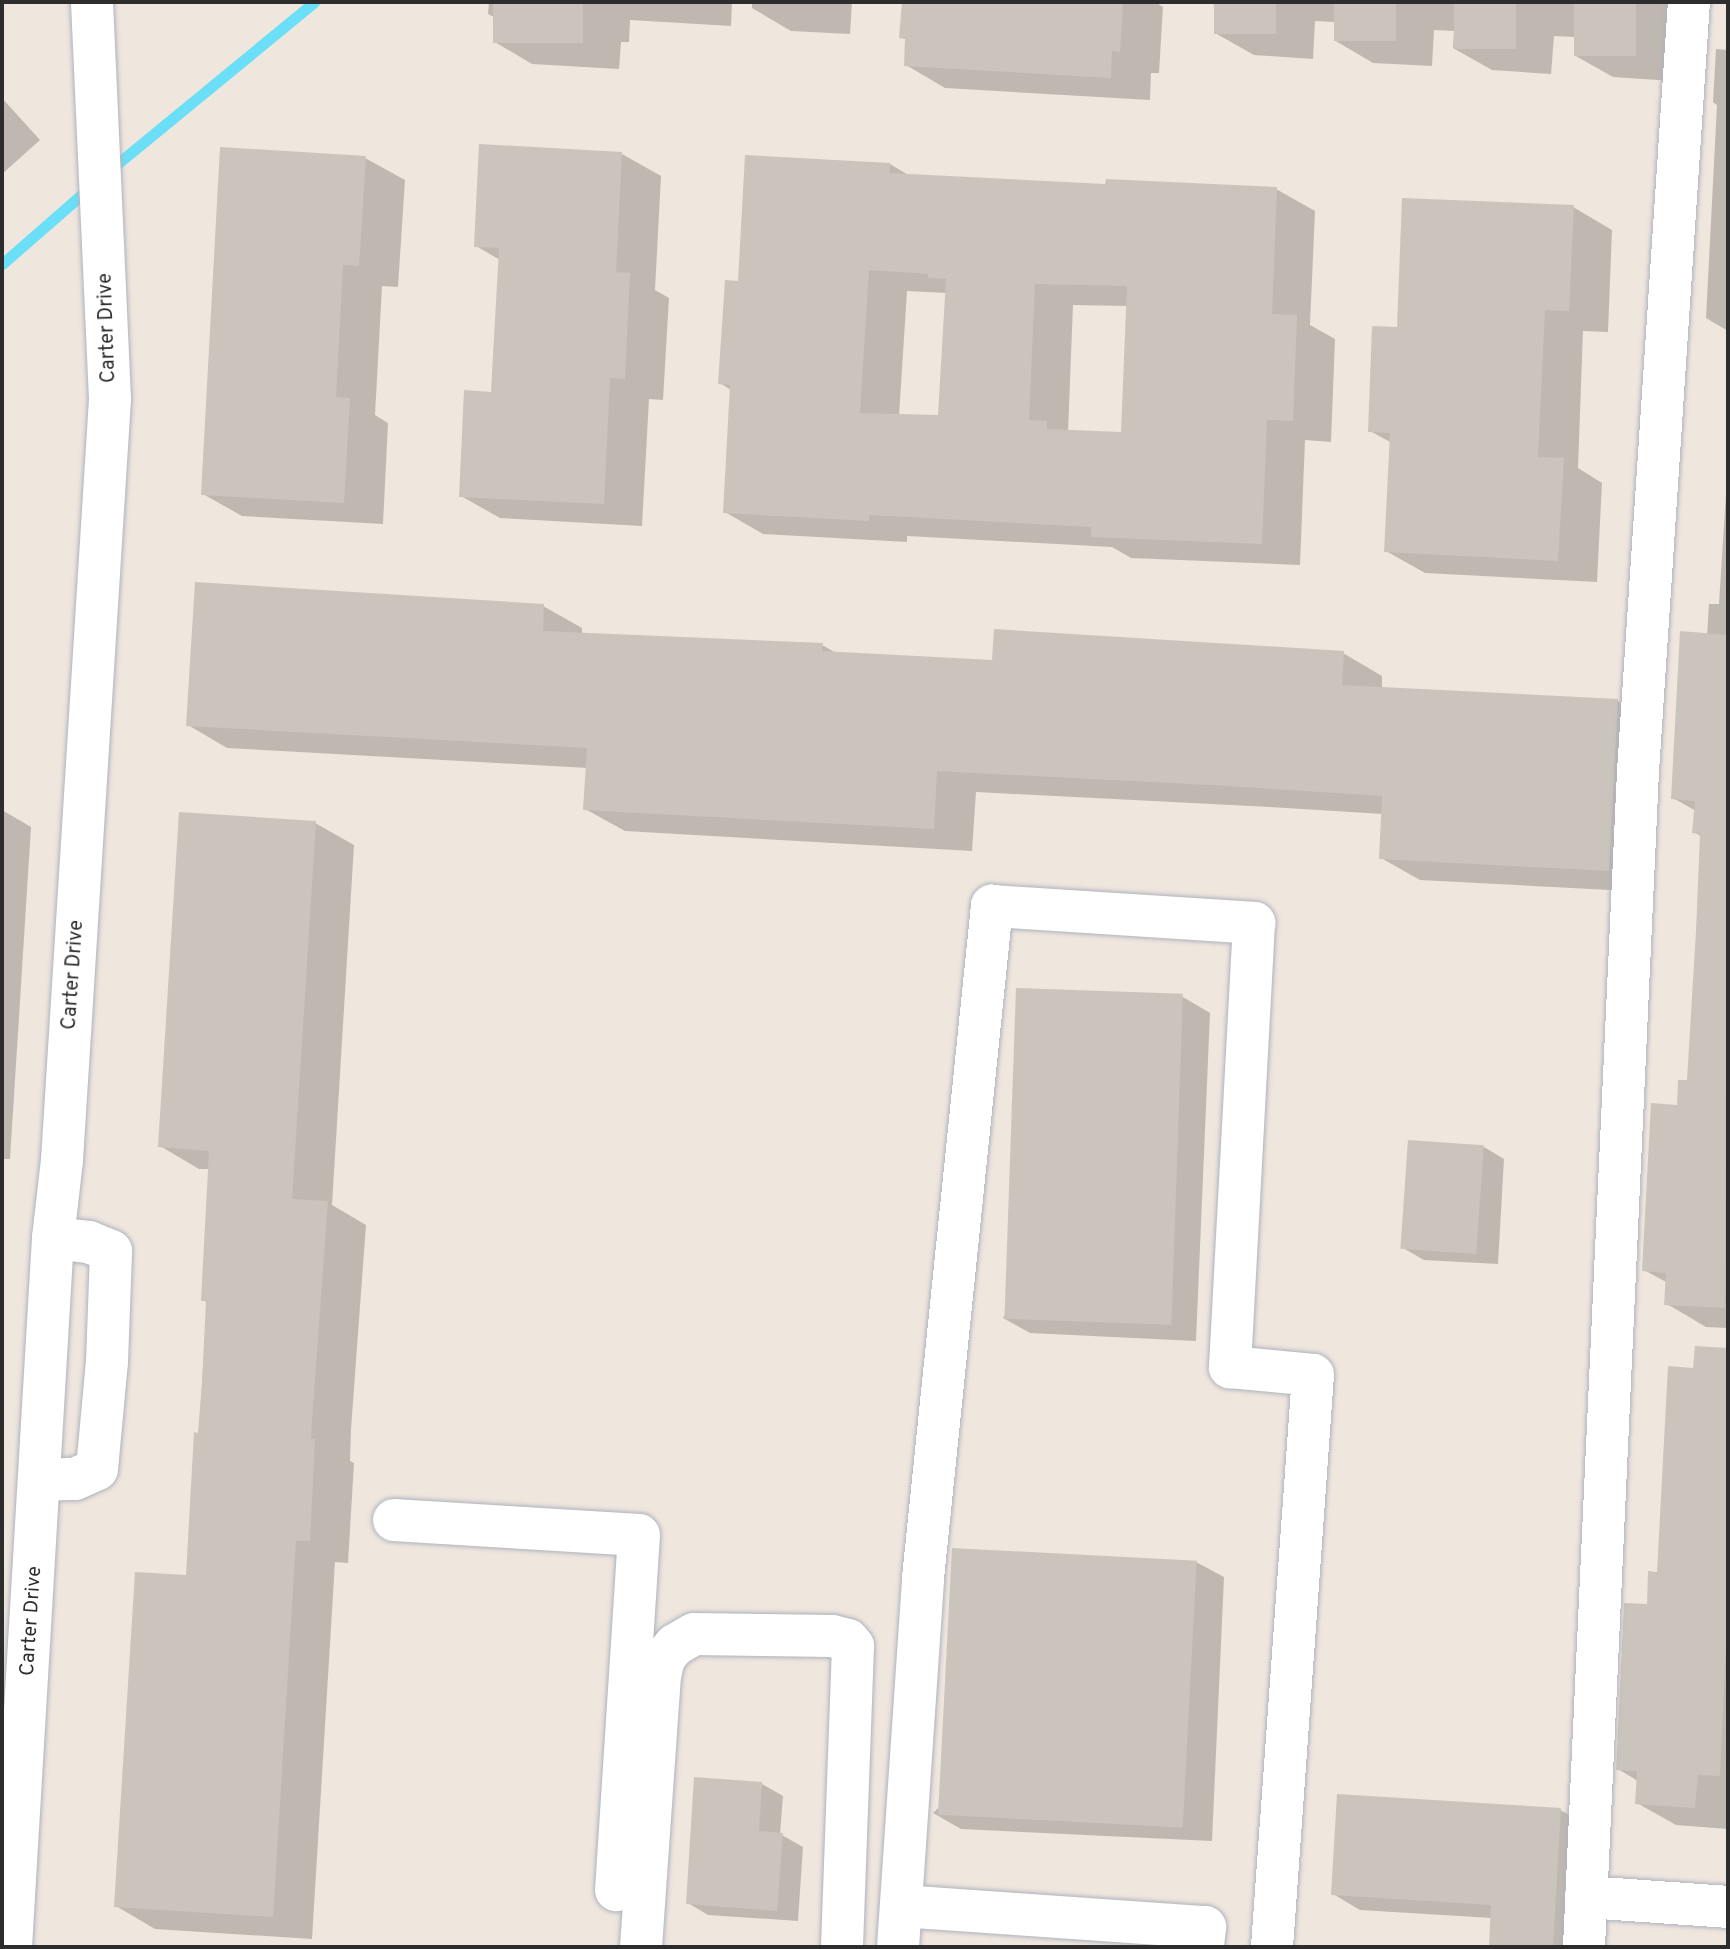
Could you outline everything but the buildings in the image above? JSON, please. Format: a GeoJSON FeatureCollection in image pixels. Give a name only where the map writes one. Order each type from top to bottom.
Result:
{"type":"FeatureCollection","features":[{"type":"Feature","properties":{"kind":"street","name":"Carter Drive"},"geometry":{"type":"LineString","coordinates":[[11,1947],[53,1238],[62,1160],[110,399],[92,2]]}},
{"type":"Feature","properties":{"kind":"street"},"geometry":{"type":"LineString","coordinates":[[1584,1947],[1638,771],[1689,2]]}},
{"type":"Feature","properties":{"kind":"street"},"geometry":{"type":"LineString","coordinates":[[1203,1947],[1205,1927],[900,1927],[923,1578],[992,906],[1254,923],[1230,1367],[1313,1375],[1272,1947]]}},
{"type":"Feature","properties":{"kind":"street"},"geometry":{"type":"LineString","coordinates":[[41,1480],[75,1479],[97,1469],[107,1346],[111,1251],[89,1242],[53,1238]]}},
{"type":"Feature","properties":{"kind":"street"},"geometry":{"type":"LineString","coordinates":[[394,1520],[639,1535],[613,1947]]}},
{"type":"Feature","properties":{"kind":"street"},"geometry":{"type":"LineString","coordinates":[[641,1947],[660,1676],[664,1658],[675,1645],[694,1634],[832,1636],[848,1640],[853,1646],[842,1947]]}},
{"type":"Feature","properties":{"kind":"street"},"geometry":{"type":"LineString","coordinates":[[1586,1897],[1728,1907]]}},
{"type":"Feature","properties":{"kind":"waterway"},"geometry":{"type":"LineString","coordinates":[[111,169],[314,2]]}},
{"type":"Feature","properties":{"kind":"waterway"},"geometry":{"type":"LineString","coordinates":[[2,264],[89,188]]}}]}
